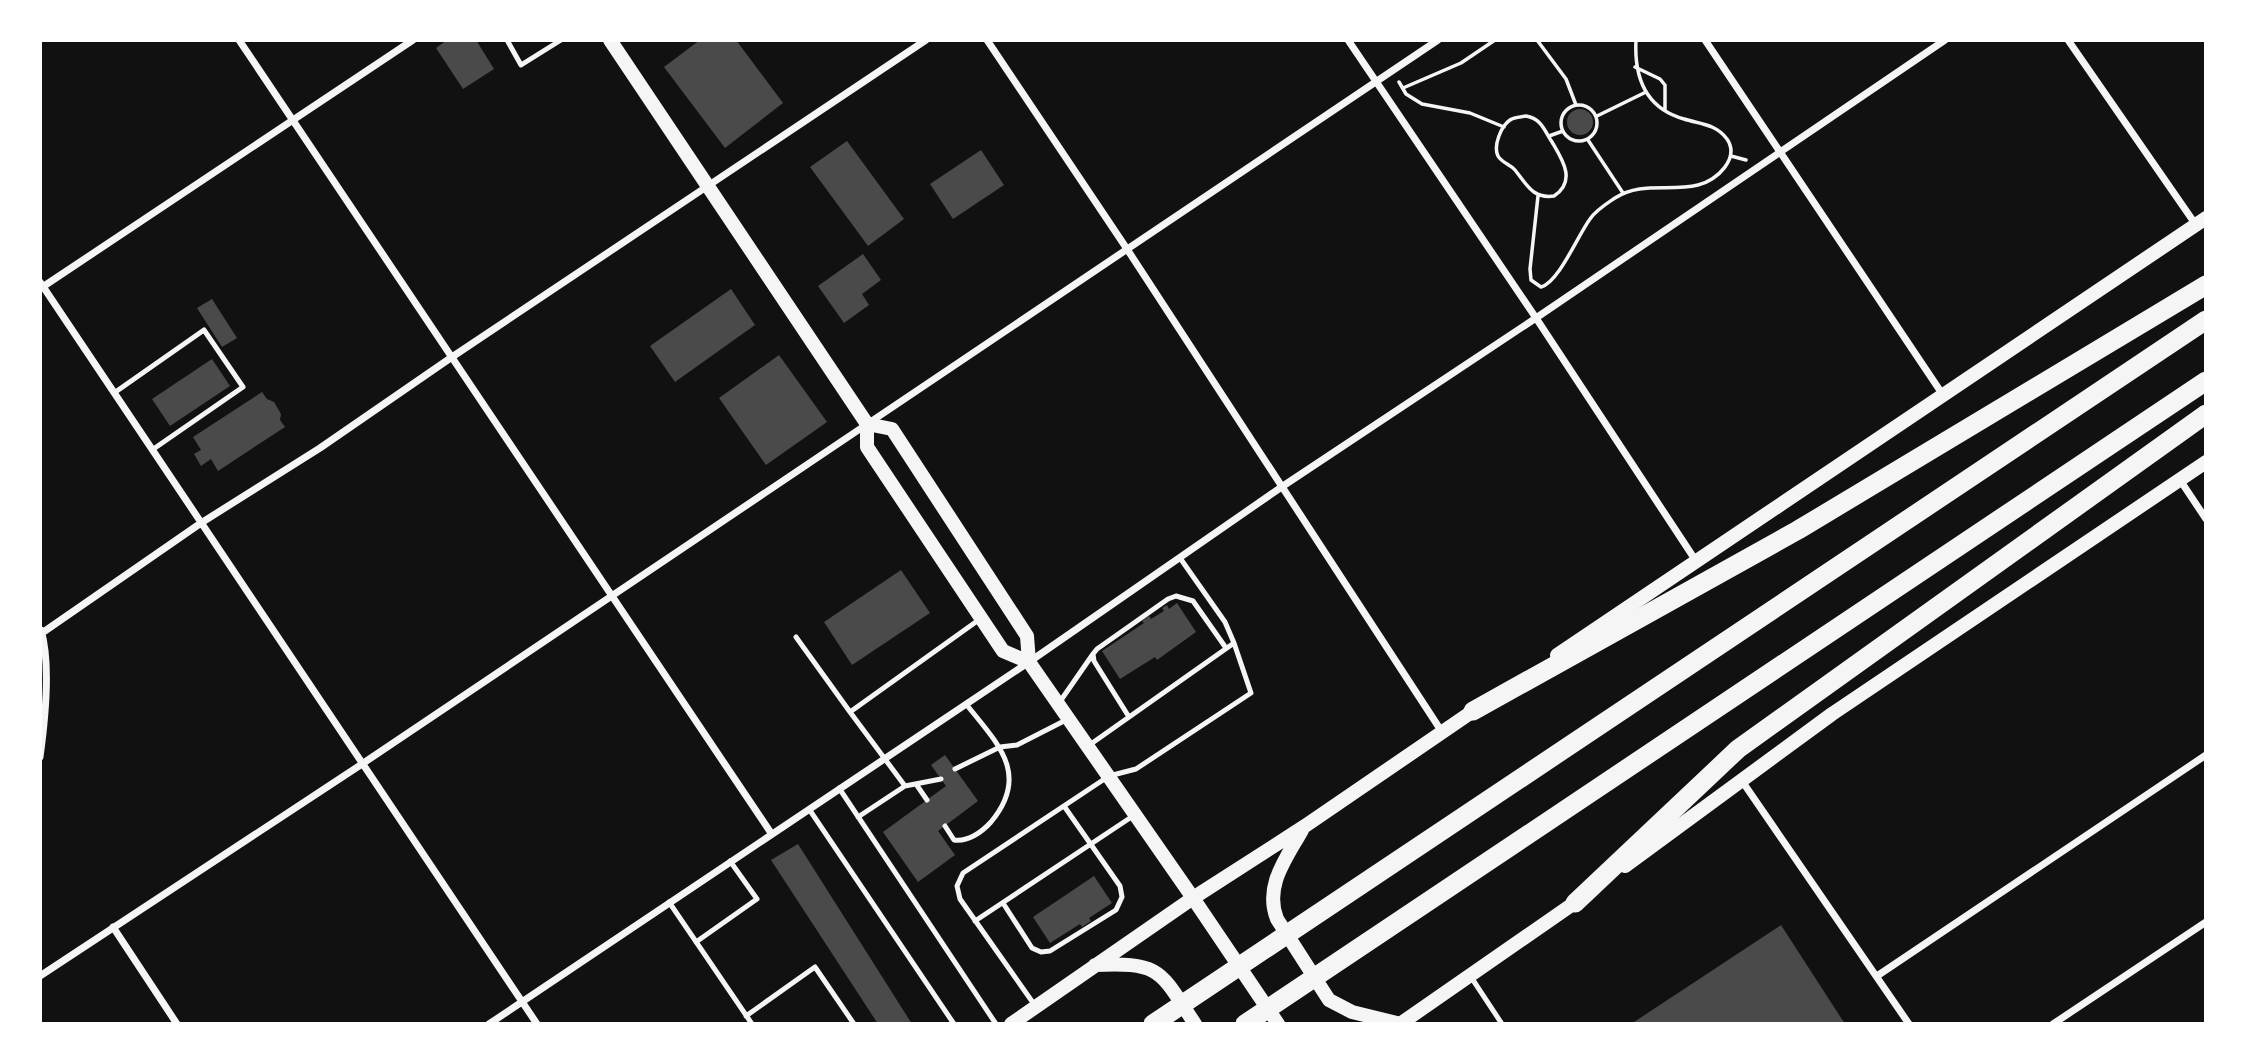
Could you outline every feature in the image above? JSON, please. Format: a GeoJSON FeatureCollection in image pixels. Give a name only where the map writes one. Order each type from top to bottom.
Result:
{"type":"FeatureCollection","features":[{"type":"Feature","properties":{"kind":"highway"},"geometry":{"type":"LineString","coordinates":[[1473,711],[1798,530],[2206,285]]}},
{"type":"Feature","properties":{"kind":"highway"},"geometry":{"type":"LineString","coordinates":[[1157,1022],[2206,320]]}},
{"type":"Feature","properties":{"kind":"highway"},"geometry":{"type":"LineString","coordinates":[[1245,1024],[2206,381]]}},
{"type":"Feature","properties":{"kind":"highway"},"geometry":{"type":"LineString","coordinates":[[1575,903],[1738,749],[2206,414]]}},
{"type":"Feature","properties":{"kind":"main road"},"geometry":{"type":"LineString","coordinates":[[610,40],[867,425],[867,447],[1003,651],[1029,662]]}},
{"type":"Feature","properties":{"kind":"main road"},"geometry":{"type":"LineString","coordinates":[[1011,1024],[1193,898],[1305,826],[2201,221]]}},
{"type":"Feature","properties":{"kind":"main road"},"geometry":{"type":"LineString","coordinates":[[867,425],[892,429],[1027,636],[1029,662],[1278,1024]]}},
{"type":"Feature","properties":{"kind":"main road"},"geometry":{"type":"LineString","coordinates":[[1305,826],[1275,881],[1272,906],[1277,919],[1329,1000],[1352,1012],[1401,1024],[1575,903],[1832,714],[2206,462]]}},
{"type":"Feature","properties":{"kind":"main road"},"geometry":{"type":"LineString","coordinates":[[1094,965],[1132,963],[1155,971],[1167,981],[1195,1024]]}},
{"type":"Feature","properties":{"kind":"street"},"geometry":{"type":"LineString","coordinates":[[239,40],[771,833]]}},
{"type":"Feature","properties":{"kind":"street"},"geometry":{"type":"LineString","coordinates":[[413,40],[41,285],[537,1024]]}},
{"type":"Feature","properties":{"kind":"street"},"geometry":{"type":"LineString","coordinates":[[40,757],[45,719],[41,631],[201,523],[320,448],[926,40]]}},
{"type":"Feature","properties":{"kind":"street"},"geometry":{"type":"LineString","coordinates":[[987,40],[1283,486],[1442,732]]}},
{"type":"Feature","properties":{"kind":"street"},"geometry":{"type":"LineString","coordinates":[[1349,40],[1697,562]]}},
{"type":"Feature","properties":{"kind":"street"},"geometry":{"type":"LineString","coordinates":[[40,976],[362,764],[1438,40]]}},
{"type":"Feature","properties":{"kind":"street"},"geometry":{"type":"LineString","coordinates":[[1705,40],[1943,395]]}},
{"type":"Feature","properties":{"kind":"street"},"geometry":{"type":"LineString","coordinates":[[489,1024],[1029,662],[1283,486],[1945,40]]}},
{"type":"Feature","properties":{"kind":"street"},"geometry":{"type":"LineString","coordinates":[[2068,40],[2201,221]]}},
{"type":"Feature","properties":{"kind":"street"},"geometry":{"type":"LineString","coordinates":[[2180,479],[2206,519]]}},
{"type":"Feature","properties":{"kind":"street"},"geometry":{"type":"LineString","coordinates":[[1877,976],[2206,755]]}},
{"type":"Feature","properties":{"kind":"street"},"geometry":{"type":"LineString","coordinates":[[1742,780],[1909,1024]]}},
{"type":"Feature","properties":{"kind":"street"},"geometry":{"type":"LineString","coordinates":[[2053,1024],[2206,922]]}},
{"type":"Feature","properties":{"kind":"street"},"geometry":{"type":"LineString","coordinates":[[113,927],[177,1024]]}},
{"type":"Feature","properties":{"kind":"lane"},"geometry":{"type":"LineString","coordinates":[[507,40],[522,65],[561,40]]}},
{"type":"Feature","properties":{"kind":"lane"},"geometry":{"type":"LineString","coordinates":[[114,393],[204,330],[243,387],[152,450]]}},
{"type":"Feature","properties":{"kind":"lane"},"geometry":{"type":"LineString","coordinates":[[1036,1007],[960,899],[957,886],[963,873],[1109,776],[1136,769],[1251,693],[1225,622],[1180,558]]}},
{"type":"Feature","properties":{"kind":"lane"},"geometry":{"type":"LineString","coordinates":[[1058,704],[1097,649],[1168,599],[1177,596],[1193,601],[1226,648]]}},
{"type":"Feature","properties":{"kind":"lane"},"geometry":{"type":"LineString","coordinates":[[850,712],[981,618]]}},
{"type":"Feature","properties":{"kind":"lane"},"geometry":{"type":"LineString","coordinates":[[796,637],[905,786]]}},
{"type":"Feature","properties":{"kind":"lane"},"geometry":{"type":"LineString","coordinates":[[1088,746],[1234,643]]}},
{"type":"Feature","properties":{"kind":"lane"},"geometry":{"type":"LineString","coordinates":[[1093,654],[1094,661],[1129,717]]}},
{"type":"Feature","properties":{"kind":"lane"},"geometry":{"type":"LineString","coordinates":[[945,826],[954,840],[962,841],[988,825],[1002,808],[1012,779],[1000,747],[966,704]]}},
{"type":"Feature","properties":{"kind":"lane"},"geometry":{"type":"LineString","coordinates":[[955,769],[1000,747],[1017,745],[1069,719]]}},
{"type":"Feature","properties":{"kind":"lane"},"geometry":{"type":"LineString","coordinates":[[858,817],[905,786],[941,779]]}},
{"type":"Feature","properties":{"kind":"lane"},"geometry":{"type":"LineString","coordinates":[[916,784],[927,800]]}},
{"type":"Feature","properties":{"kind":"lane"},"geometry":{"type":"LineString","coordinates":[[839,788],[996,1024]]}},
{"type":"Feature","properties":{"kind":"lane"},"geometry":{"type":"LineString","coordinates":[[1003,903],[1032,948],[1041,951],[1050,951],[1116,910],[1122,897],[1120,886],[1064,806]]}},
{"type":"Feature","properties":{"kind":"lane"},"geometry":{"type":"LineString","coordinates":[[808,808],[954,1024]]}},
{"type":"Feature","properties":{"kind":"lane"},"geometry":{"type":"LineString","coordinates":[[975,921],[1135,814]]}},
{"type":"Feature","properties":{"kind":"lane"},"geometry":{"type":"LineString","coordinates":[[696,942],[757,899],[730,861]]}},
{"type":"Feature","properties":{"kind":"lane"},"geometry":{"type":"LineString","coordinates":[[669,902],[752,1024]]}},
{"type":"Feature","properties":{"kind":"lane"},"geometry":{"type":"LineString","coordinates":[[746,1016],[815,967],[854,1024]]}},
{"type":"Feature","properties":{"kind":"lane"},"geometry":{"type":"LineString","coordinates":[[1470,976],[1500,1021],[1491,1024]]}},
{"type":"Feature","properties":{"kind":"path"},"geometry":{"type":"LineString","coordinates":[[1403,88],[1461,63],[1495,40]]}},
{"type":"Feature","properties":{"kind":"path"},"geometry":{"type":"LineString","coordinates":[[1537,40],[1566,79],[1576,105]]}},
{"type":"Feature","properties":{"kind":"path"},"geometry":{"type":"LineString","coordinates":[[1541,287],[1553,280],[1591,217],[1623,193],[1653,186],[1699,185],[1720,173],[1731,156],[1730,144],[1718,129],[1682,119],[1654,102],[1639,80],[1635,66],[1636,40]]}},
{"type":"Feature","properties":{"kind":"path"},"geometry":{"type":"LineString","coordinates":[[1635,66],[1650,73],[1665,85],[1665,110]]}},
{"type":"Feature","properties":{"kind":"path"},"geometry":{"type":"LineString","coordinates":[[1399,82],[1413,101],[1470,113],[1504,127]]}},
{"type":"Feature","properties":{"kind":"path"},"geometry":{"type":"LineString","coordinates":[[1597,116],[1646,92]]}},
{"type":"Feature","properties":{"kind":"path"},"geometry":{"type":"LineString","coordinates":[[1570,107],[1588,107],[1597,116],[1597,129],[1588,140],[1572,140],[1563,131],[1563,116],[1570,107]]}},
{"type":"Feature","properties":{"kind":"path"},"geometry":{"type":"LineString","coordinates":[[1516,117],[1534,117],[1541,121],[1564,160],[1565,184],[1554,196],[1538,196],[1531,191],[1512,166],[1499,156],[1496,148],[1504,127],[1516,117]]}},
{"type":"Feature","properties":{"kind":"path"},"geometry":{"type":"LineString","coordinates":[[1549,136],[1563,131]]}},
{"type":"Feature","properties":{"kind":"path"},"geometry":{"type":"LineString","coordinates":[[1588,140],[1623,193]]}},
{"type":"Feature","properties":{"kind":"path"},"geometry":{"type":"LineString","coordinates":[[1731,156],[1748,161]]}},
{"type":"Feature","properties":{"kind":"path"},"geometry":{"type":"LineString","coordinates":[[1538,196],[1530,269],[1531,280],[1541,287]]}},
{"type":"Feature","properties":{"kind":"path"},"geometry":{"type":"LineString","coordinates":[[1541,287],[1541,299]]}},
{"type":"Feature","properties":{"kind":"building"},"geometry":{"type":"Polygon","coordinates":[[[447,40],[476,40],[494,69],[463,89],[436,48],[447,40]]]}},
{"type":"Feature","properties":{"kind":"building"},"geometry":{"type":"Polygon","coordinates":[[[700,40],[736,40],[783,103],[725,148],[664,67],[700,40]]]}},
{"type":"Feature","properties":{"kind":"building"},"geometry":{"type":"Polygon","coordinates":[[[1580,109],[1589,113],[1593,122],[1589,131],[1580,135],[1571,131],[1567,122],[1571,113],[1580,109]]]}},
{"type":"Feature","properties":{"kind":"building"},"geometry":{"type":"Polygon","coordinates":[[[847,141],[904,219],[868,246],[810,167],[847,141]]]}},
{"type":"Feature","properties":{"kind":"building"},"geometry":{"type":"Polygon","coordinates":[[[981,150],[1004,185],[953,219],[930,184],[981,150]]]}},
{"type":"Feature","properties":{"kind":"building"},"geometry":{"type":"Polygon","coordinates":[[[863,254],[881,280],[862,294],[869,305],[844,323],[818,286],[863,254]]]}},
{"type":"Feature","properties":{"kind":"building"},"geometry":{"type":"Polygon","coordinates":[[[731,289],[755,325],[675,382],[650,346],[731,289]]]}},
{"type":"Feature","properties":{"kind":"building"},"geometry":{"type":"Polygon","coordinates":[[[212,299],[237,338],[222,347],[197,308],[212,299]]]}},
{"type":"Feature","properties":{"kind":"building"},"geometry":{"type":"Polygon","coordinates":[[[779,355],[827,422],[766,465],[719,398],[779,355]]]}},
{"type":"Feature","properties":{"kind":"building"},"geometry":{"type":"Polygon","coordinates":[[[212,359],[230,386],[170,426],[152,399],[212,359]]]}},
{"type":"Feature","properties":{"kind":"building"},"geometry":{"type":"Polygon","coordinates":[[[262,392],[267,399],[274,402],[285,427],[218,471],[211,459],[201,466],[194,454],[201,450],[193,437],[262,392]]]}},
{"type":"Feature","properties":{"kind":"building"},"geometry":{"type":"Polygon","coordinates":[[[901,570],[930,613],[852,665],[824,622],[901,570]]]}},
{"type":"Feature","properties":{"kind":"building"},"geometry":{"type":"Polygon","coordinates":[[[1177,603],[1196,632],[1157,660],[1155,657],[1120,679],[1102,651],[1144,623],[1142,621],[1149,616],[1151,619],[1164,611],[1162,608],[1167,605],[1169,609],[1177,603]]]}},
{"type":"Feature","properties":{"kind":"building"},"geometry":{"type":"Polygon","coordinates":[[[945,755],[978,801],[938,831],[955,855],[918,882],[883,832],[946,786],[931,765],[945,755]]]}},
{"type":"Feature","properties":{"kind":"building"},"geometry":{"type":"Polygon","coordinates":[[[798,844],[912,1024],[878,1024],[771,860],[798,844]]]}},
{"type":"Feature","properties":{"kind":"building"},"geometry":{"type":"Polygon","coordinates":[[[1094,876],[1112,903],[1089,918],[1091,921],[1082,927],[1080,924],[1050,943],[1033,917],[1094,876]]]}},
{"type":"Feature","properties":{"kind":"building"},"geometry":{"type":"Polygon","coordinates":[[[1781,925],[1845,1024],[1631,1024],[1781,925]]]}}]}
